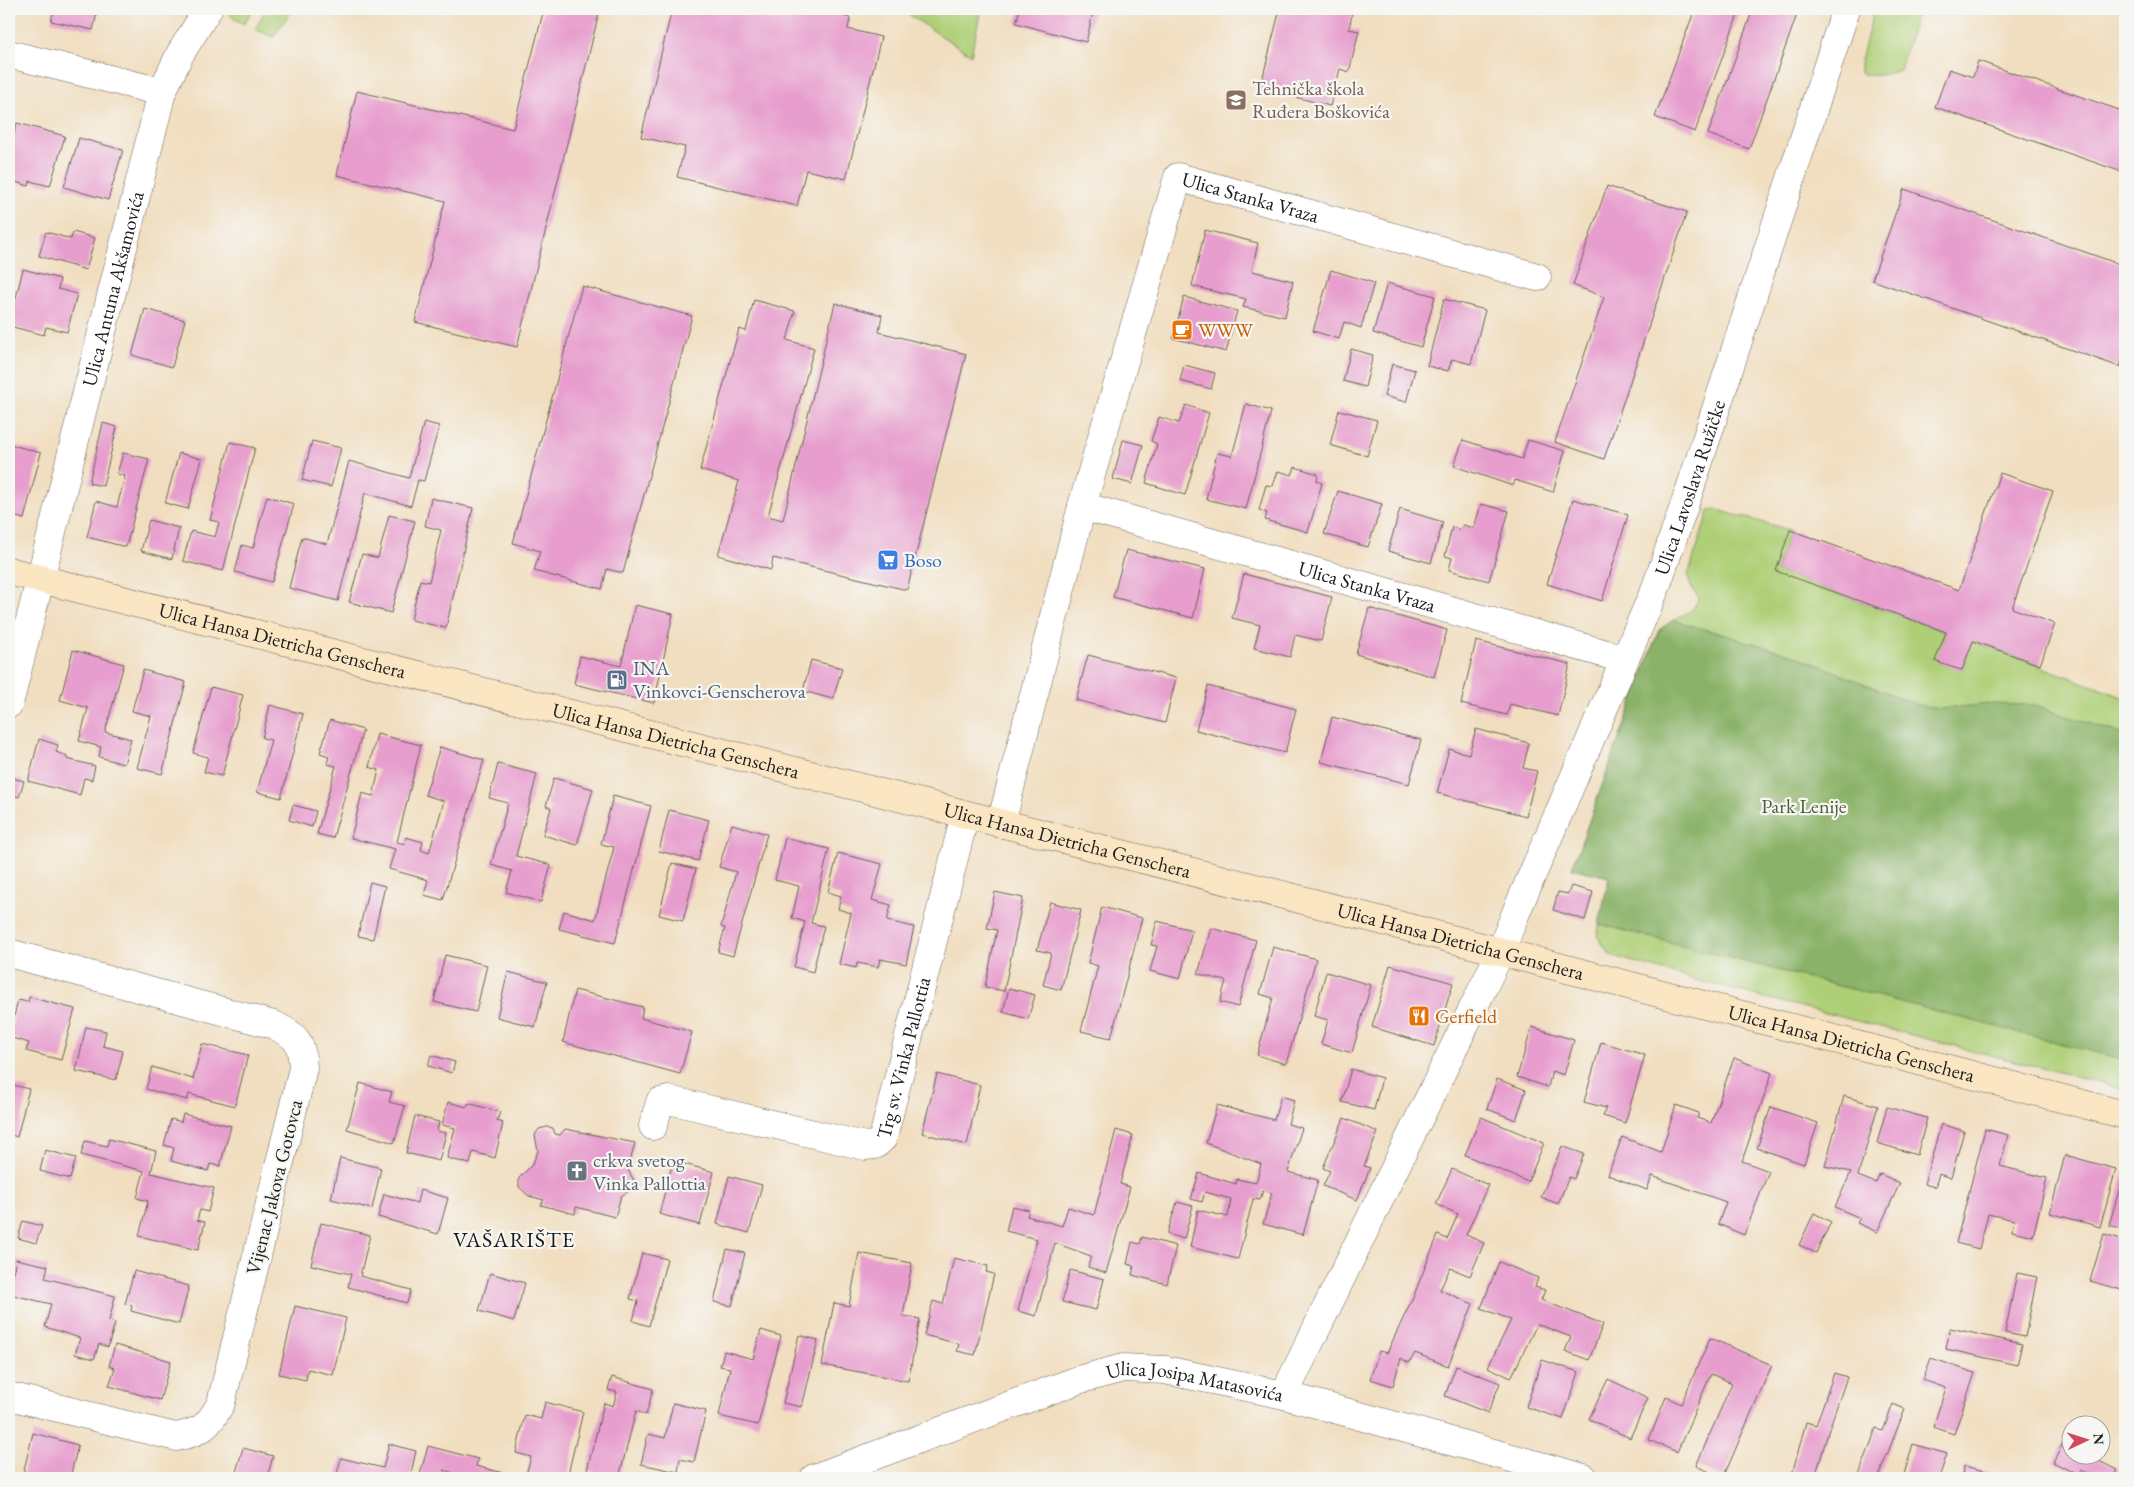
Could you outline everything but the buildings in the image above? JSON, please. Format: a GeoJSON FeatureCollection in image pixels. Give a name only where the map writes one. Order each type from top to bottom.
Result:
{"type":"FeatureCollection","features":[{"type":"Feature","properties":{"kind":"main road","name":"Ulica Hansa Dietricha Genschera"},"geometry":{"type":"LineString","coordinates":[[9,572],[1295,898],[2125,1115]]}},
{"type":"Feature","properties":{"kind":"street","name":"Ulica Antuna Akšamovića"},"geometry":{"type":"LineString","coordinates":[[41,580],[162,92],[180,54],[208,9]]}},
{"type":"Feature","properties":{"kind":"street","name":"Ulica Lavoslava Ružičke"},"geometry":{"type":"LineString","coordinates":[[1284,1394],[1500,952],[1516,910],[1656,587],[1692,486],[1846,9]]}},
{"type":"Feature","properties":{"kind":"street"},"geometry":{"type":"LineString","coordinates":[[9,54],[162,92]]}},
{"type":"Feature","properties":{"kind":"street","name":"Ulica Stanka Vraza"},"geometry":{"type":"LineString","coordinates":[[1001,824],[1082,506],[1178,177],[1538,276]]}},
{"type":"Feature","properties":{"kind":"street","name":"Ulica Stanka Vraza"},"geometry":{"type":"LineString","coordinates":[[1082,506],[1624,659]]}},
{"type":"Feature","properties":{"kind":"street"},"geometry":{"type":"LineString","coordinates":[[9,704],[41,580]]}},
{"type":"Feature","properties":{"kind":"street","name":"Trg sv. Vinka Pallottia"},"geometry":{"type":"LineString","coordinates":[[654,1126],[660,1102],[669,1100],[865,1146],[875,1145],[883,1138],[965,815]]}},
{"type":"Feature","properties":{"kind":"street","name":"Vijenac Jakova Gotovca"},"geometry":{"type":"LineString","coordinates":[[9,953],[274,1025],[292,1034],[301,1047],[303,1068],[221,1403],[211,1421],[198,1432],[176,1437],[9,1396]]}},
{"type":"Feature","properties":{"kind":"street","name":"Ulica Josipa Matasovića"},"geometry":{"type":"LineString","coordinates":[[814,1478],[1078,1380],[1123,1368],[1165,1370],[1284,1394],[1584,1478]]}},
{"type":"Feature","properties":{"kind":"green space"},"geometry":{"type":"Polygon","coordinates":[[[226,9],[253,9],[244,24],[234,19],[226,9]]]}},
{"type":"Feature","properties":{"kind":"green space"},"geometry":{"type":"Polygon","coordinates":[[[266,9],[293,9],[273,37],[255,29],[266,9]]]}},
{"type":"Feature","properties":{"kind":"green space"},"geometry":{"type":"Polygon","coordinates":[[[900,9],[981,9],[971,55],[900,9]]]}},
{"type":"Feature","properties":{"kind":"green space"},"geometry":{"type":"Polygon","coordinates":[[[1874,9],[1918,9],[1900,70],[1875,75],[1860,73],[1860,64],[1874,9]]]}},
{"type":"Feature","properties":{"kind":"green space","name":"Park Lenije"},"geometry":{"type":"Polygon","coordinates":[[[1718,510],[1790,530],[1776,571],[1946,632],[1936,661],[1962,670],[1973,641],[2125,698],[2125,1089],[1691,979],[1610,955],[1597,936],[1609,877],[1572,868],[1659,630],[1693,609],[1699,598],[1690,585],[1688,575],[1709,511],[1718,510]]]}},
{"type":"Feature","properties":{"kind":"green space","name":"Park Lenije"},"geometry":{"type":"Polygon","coordinates":[[[1673,620],[1794,655],[1915,704],[1940,709],[1988,704],[2033,705],[2125,735],[2125,1060],[1599,924],[1609,877],[1572,868],[1659,630],[1673,620]]]}},
{"type":"Feature","properties":{"kind":"place","name":"Tehnička škola Ruđera Boškovića"},"geometry":{"type":"Point","coordinates":[1236,100]}},
{"type":"Feature","properties":{"kind":"place","name":"WWW"},"geometry":{"type":"Point","coordinates":[1182,330]}},
{"type":"Feature","properties":{"kind":"place","name":"Boso"},"geometry":{"type":"Point","coordinates":[888,560]}},
{"type":"Feature","properties":{"kind":"place","name":"INA Vinkovci-Genscherova"},"geometry":{"type":"Point","coordinates":[617,680]}},
{"type":"Feature","properties":{"kind":"place","name":"Gerfield"},"geometry":{"type":"Point","coordinates":[1419,1016]}},
{"type":"Feature","properties":{"kind":"place","name":"crkva svetog Vinka Pallottia"},"geometry":{"type":"Point","coordinates":[577,1171]}},
{"type":"Feature","properties":{"kind":"district","name":"VAŠARIŠTE"},"geometry":{"type":"Point","coordinates":[514,1239]}}]}
